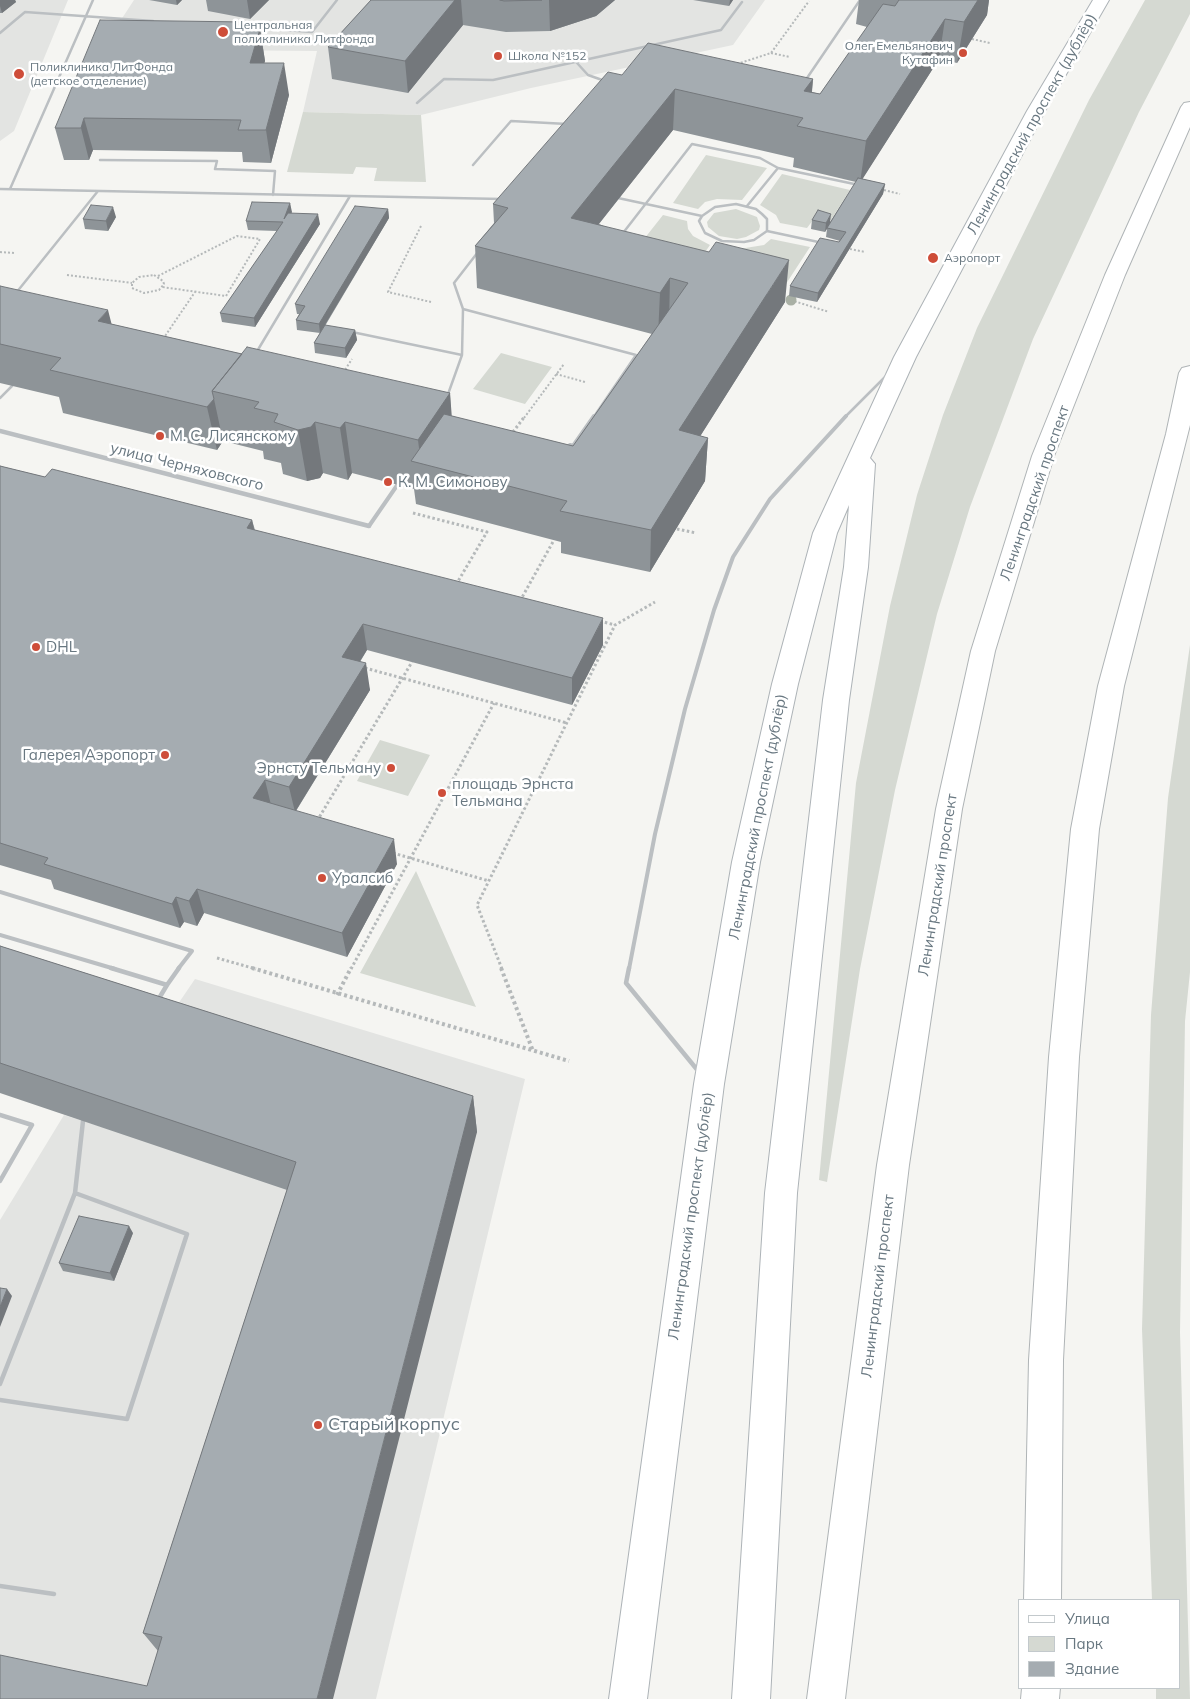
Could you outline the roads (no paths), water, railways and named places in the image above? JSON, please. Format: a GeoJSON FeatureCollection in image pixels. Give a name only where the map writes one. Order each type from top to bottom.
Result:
{"type":"FeatureCollection","features":[{"type":"Feature","properties":{"kind":"main road","name":"Ленинградский проспект (дублёр)"},"geometry":{"type":"LineString","coordinates":[[628,1699],[709,1084],[746,862],[785,684],[825,533],[905,357],[1036,111],[1101,0]]}},
{"type":"Feature","properties":{"kind":"main road","name":"Ленинградский проспект"},"geometry":{"type":"LineString","coordinates":[[826,1699],[893,1165],[950,809],[983,652],[1043,456],[1115,275],[1190,107]]}},
{"type":"Feature","properties":{"kind":"main road"},"geometry":{"type":"LineString","coordinates":[[1042,1599],[1046,1360],[1064,1057],[1085,829],[1111,686],[1190,373]]}},
{"type":"Feature","properties":{"kind":"main road"},"geometry":{"type":"LineString","coordinates":[[1176,434],[1190,408]]}},
{"type":"Feature","properties":{"kind":"main road"},"geometry":{"type":"LineString","coordinates":[[751,1699],[782,1193],[836,700],[856,566],[865,448]]}},
{"type":"Feature","properties":{"kind":"street","name":"улица Черняховского"},"geometry":{"type":"LineString","coordinates":[[0,431],[369,526]]}},
{"type":"Feature","properties":{"kind":"lane"},"geometry":{"type":"LineString","coordinates":[[10,189],[93,0]]}},
{"type":"Feature","properties":{"kind":"lane"},"geometry":{"type":"LineString","coordinates":[[234,26],[312,32],[338,0]]}},
{"type":"Feature","properties":{"kind":"lane"},"geometry":{"type":"LineString","coordinates":[[804,83],[860,0]]}},
{"type":"Feature","properties":{"kind":"lane"},"geometry":{"type":"LineString","coordinates":[[418,103],[444,79],[493,80],[721,30],[742,2]]}},
{"type":"Feature","properties":{"kind":"lane"},"geometry":{"type":"LineString","coordinates":[[0,33],[25,12],[157,21]]}},
{"type":"Feature","properties":{"kind":"lane"},"geometry":{"type":"LineString","coordinates":[[577,63],[588,75],[612,84]]}},
{"type":"Feature","properties":{"kind":"lane"},"geometry":{"type":"LineString","coordinates":[[473,165],[510,121],[568,124]]}},
{"type":"Feature","properties":{"kind":"lane"},"geometry":{"type":"LineString","coordinates":[[622,235],[692,144],[760,158],[778,168],[859,185]]}},
{"type":"Feature","properties":{"kind":"lane"},"geometry":{"type":"LineString","coordinates":[[128,160],[130,153]]}},
{"type":"Feature","properties":{"kind":"lane"},"geometry":{"type":"LineString","coordinates":[[219,154],[215,169],[275,172],[273,195]]}},
{"type":"Feature","properties":{"kind":"lane"},"geometry":{"type":"LineString","coordinates":[[100,160],[217,161]]}},
{"type":"Feature","properties":{"kind":"lane"},"geometry":{"type":"LineString","coordinates":[[747,206],[778,168]]}},
{"type":"Feature","properties":{"kind":"lane"},"geometry":{"type":"LineString","coordinates":[[0,189],[508,200]]}},
{"type":"Feature","properties":{"kind":"lane"},"geometry":{"type":"LineString","coordinates":[[11,300],[98,191]]}},
{"type":"Feature","properties":{"kind":"lane"},"geometry":{"type":"LineString","coordinates":[[254,355],[350,196]]}},
{"type":"Feature","properties":{"kind":"lane"},"geometry":{"type":"LineString","coordinates":[[618,198],[702,216]]}},
{"type":"Feature","properties":{"kind":"lane"},"geometry":{"type":"LineString","coordinates":[[720,206],[747,206],[756,209],[767,219],[767,230],[754,240],[744,242],[722,241],[705,233],[699,222],[702,216],[720,206]]}},
{"type":"Feature","properties":{"kind":"lane"},"geometry":{"type":"LineString","coordinates":[[767,230],[822,243]]}},
{"type":"Feature","properties":{"kind":"lane"},"geometry":{"type":"LineString","coordinates":[[717,248],[722,241]]}},
{"type":"Feature","properties":{"kind":"lane"},"geometry":{"type":"LineString","coordinates":[[444,406],[462,355],[463,309],[454,283],[482,245]]}},
{"type":"Feature","properties":{"kind":"lane"},"geometry":{"type":"LineString","coordinates":[[463,309],[636,355],[572,446],[513,432]]}},
{"type":"Feature","properties":{"kind":"lane"},"geometry":{"type":"LineString","coordinates":[[349,332],[462,355]]}},
{"type":"Feature","properties":{"kind":"lane"},"geometry":{"type":"LineString","coordinates":[[709,1084],[633,995],[626,983],[655,834],[685,709],[714,610],[733,557],[770,499],[823,439],[905,357]]}},
{"type":"Feature","properties":{"kind":"lane"},"geometry":{"type":"LineString","coordinates":[[0,398],[12,386]]}},
{"type":"Feature","properties":{"kind":"lane"},"geometry":{"type":"LineString","coordinates":[[369,526],[398,484]]}},
{"type":"Feature","properties":{"kind":"lane"},"geometry":{"type":"LineString","coordinates":[[0,892],[192,951],[152,1008]]}},
{"type":"Feature","properties":{"kind":"lane"},"geometry":{"type":"LineString","coordinates":[[0,935],[167,985]]}},
{"type":"Feature","properties":{"kind":"lane"},"geometry":{"type":"LineString","coordinates":[[0,1115],[32,1126],[0,1181]]}},
{"type":"Feature","properties":{"kind":"lane"},"geometry":{"type":"LineString","coordinates":[[0,1384],[75,1193],[83,1121]]}},
{"type":"Feature","properties":{"kind":"lane"},"geometry":{"type":"LineString","coordinates":[[0,1400],[127,1419],[187,1234],[75,1193]]}},
{"type":"Feature","properties":{"kind":"lane"},"geometry":{"type":"LineString","coordinates":[[0,1586],[54,1594]]}},
{"type":"Feature","properties":{"kind":"place","name":"Центральная поликлиника Литфонда"},"geometry":{"type":"Point","coordinates":[223,32]}},
{"type":"Feature","properties":{"kind":"place","name":"Олег Емельянович Кутафин"},"geometry":{"type":"Point","coordinates":[963,53]}},
{"type":"Feature","properties":{"kind":"place","name":"Школа №152"},"geometry":{"type":"Point","coordinates":[498,56]}},
{"type":"Feature","properties":{"kind":"place","name":"Поликлиника ЛитФонда (детское отделение)"},"geometry":{"type":"Point","coordinates":[19,74]}},
{"type":"Feature","properties":{"kind":"place","name":"Аэропорт"},"geometry":{"type":"Point","coordinates":[933,258]}},
{"type":"Feature","properties":{"kind":"place","name":"М. С. Лисянскому"},"geometry":{"type":"Point","coordinates":[160,436]}},
{"type":"Feature","properties":{"kind":"place","name":"К. М. Симонову"},"geometry":{"type":"Point","coordinates":[388,482]}},
{"type":"Feature","properties":{"kind":"place","name":"DHL"},"geometry":{"type":"Point","coordinates":[36,647]}},
{"type":"Feature","properties":{"kind":"place","name":"Галерея Аэропорт"},"geometry":{"type":"Point","coordinates":[165,755]}},
{"type":"Feature","properties":{"kind":"place","name":"Эрнсту Тельману"},"geometry":{"type":"Point","coordinates":[391,768]}},
{"type":"Feature","properties":{"kind":"place","name":"площадь Эрнста Тельмана"},"geometry":{"type":"Point","coordinates":[442,793]}},
{"type":"Feature","properties":{"kind":"place","name":"Уралсиб"},"geometry":{"type":"Point","coordinates":[322,878]}},
{"type":"Feature","properties":{"kind":"place","name":"Старый корпус"},"geometry":{"type":"Point","coordinates":[318,1425]}}]}
